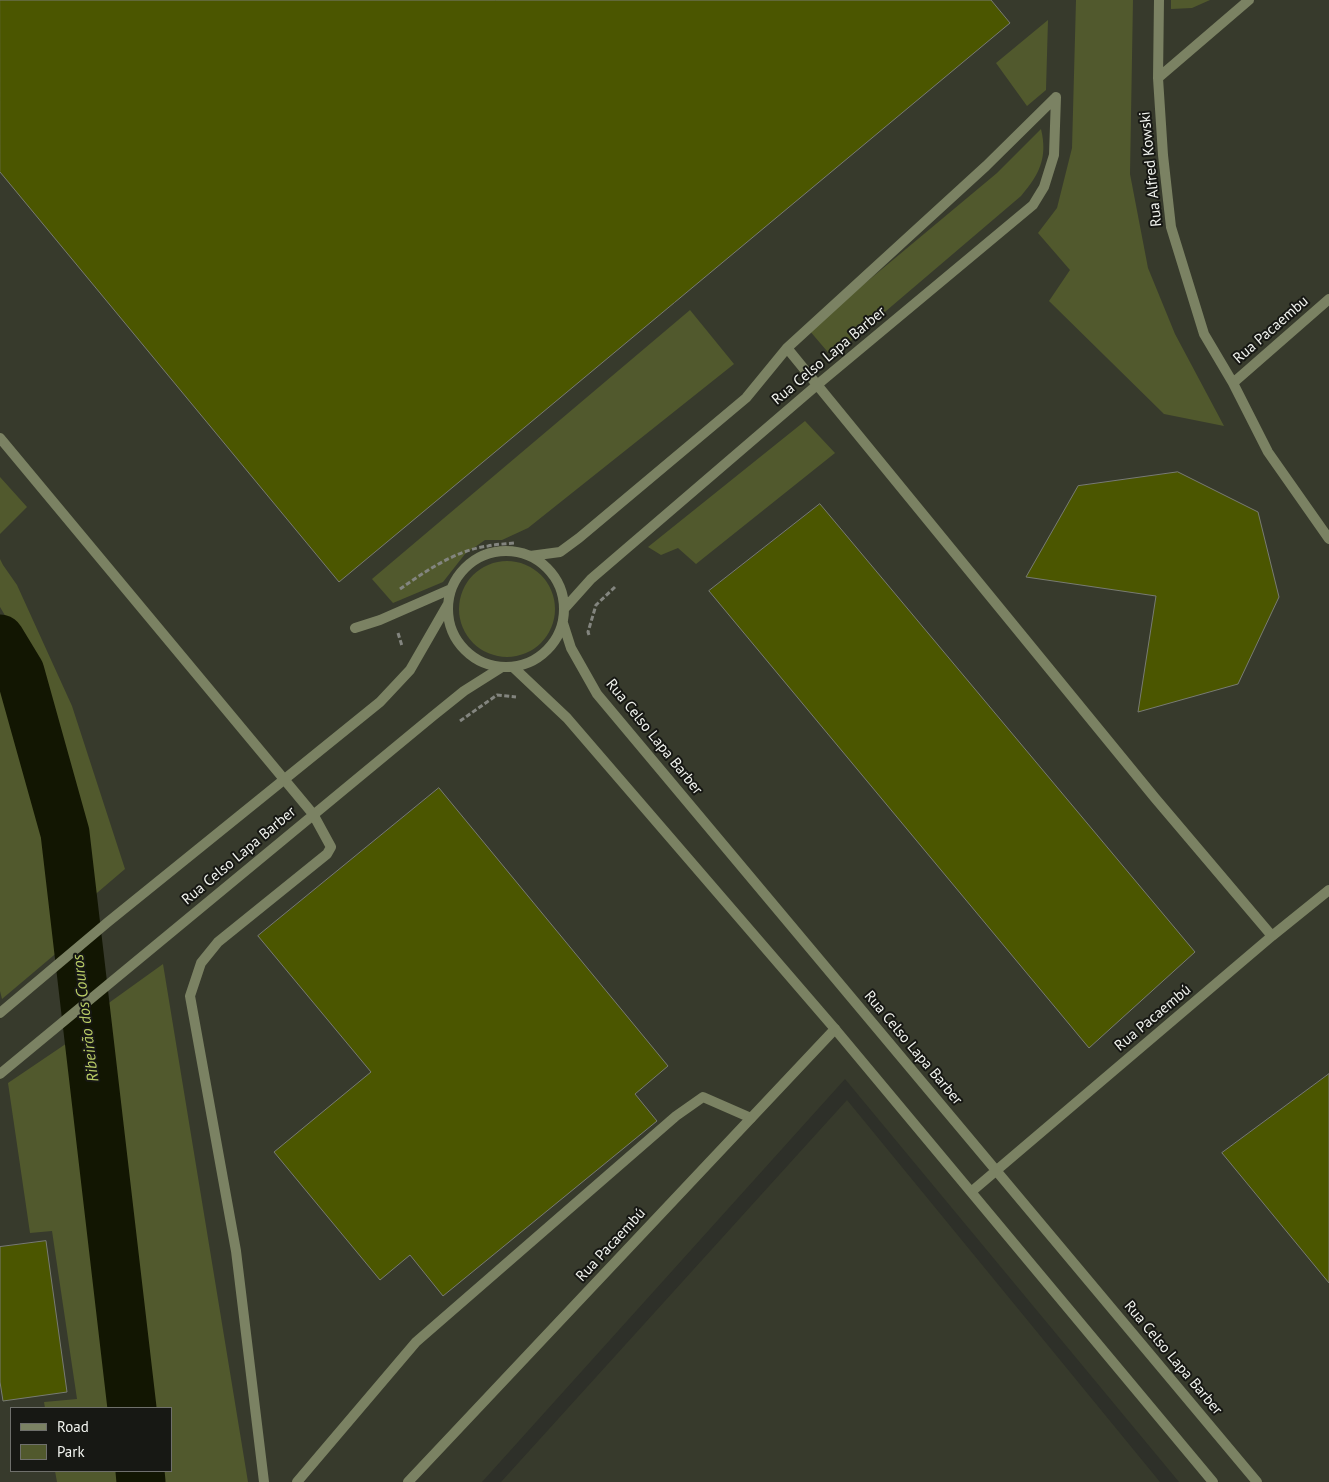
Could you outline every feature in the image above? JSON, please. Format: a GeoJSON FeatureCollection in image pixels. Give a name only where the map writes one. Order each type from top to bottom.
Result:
{"type":"FeatureCollection","features":[{"type":"Feature","properties":{"kind":"street","name":"Rua Alfred Kowski"},"geometry":{"type":"LineString","coordinates":[[1159,0],[1158,78],[1170,227],[1204,334],[1233,383],[1268,452],[1329,539]]}},
{"type":"Feature","properties":{"kind":"street"},"geometry":{"type":"LineString","coordinates":[[1158,78],[1249,0]]}},
{"type":"Feature","properties":{"kind":"street","name":"Rua Celso Lapa Barber"},"geometry":{"type":"LineString","coordinates":[[565,608],[591,580],[817,385],[1033,205],[1044,187],[1054,155],[1056,97],[986,166],[787,348]]}},
{"type":"Feature","properties":{"kind":"street","name":"Rua Pacaembu"},"geometry":{"type":"LineString","coordinates":[[1233,383],[1329,299]]}},
{"type":"Feature","properties":{"kind":"street"},"geometry":{"type":"LineString","coordinates":[[530,556],[548,569],[560,587],[565,608],[563,623],[556,639],[545,652],[530,662],[508,667],[484,663],[469,653],[456,639],[449,622],[448,604],[451,590],[458,576],[468,565],[480,557],[494,552],[530,556],[560,552],[746,398],[787,348],[1155,798],[1272,936]]}},
{"type":"Feature","properties":{"kind":"street"},"geometry":{"type":"LineString","coordinates":[[0,438],[313,814],[331,847],[327,854],[218,942],[201,963],[190,996],[236,1251],[264,1482]]}},
{"type":"Feature","properties":{"kind":"street"},"geometry":{"type":"LineString","coordinates":[[355,628],[393,615],[451,590]]}},
{"type":"Feature","properties":{"kind":"street"},"geometry":{"type":"LineString","coordinates":[[0,1013],[108,922],[380,702],[410,670],[448,604]]}},
{"type":"Feature","properties":{"kind":"street","name":"Rua Celso Lapa Barber"},"geometry":{"type":"LineString","coordinates":[[563,623],[571,648],[597,694],[1257,1482]]}},
{"type":"Feature","properties":{"kind":"street"},"geometry":{"type":"LineString","coordinates":[[508,667],[567,718],[835,1029],[1213,1482]]}},
{"type":"Feature","properties":{"kind":"street","name":"Rua Celso Lapa Barber"},"geometry":{"type":"LineString","coordinates":[[0,1074],[444,707],[464,691],[508,667]]}},
{"type":"Feature","properties":{"kind":"street","name":"Rua Pacaembú"},"geometry":{"type":"LineString","coordinates":[[971,1192],[1272,936],[1329,890]]}},
{"type":"Feature","properties":{"kind":"street","name":"Rua Pacaembú"},"geometry":{"type":"LineString","coordinates":[[408,1482],[835,1029]]}},
{"type":"Feature","properties":{"kind":"street"},"geometry":{"type":"LineString","coordinates":[[297,1482],[416,1342],[676,1116],[702,1097],[751,1118]]}},
{"type":"Feature","properties":{"kind":"path"},"geometry":{"type":"LineString","coordinates":[[410,670],[393,615],[398,590],[418,576],[458,555],[487,546],[522,542]]}},
{"type":"Feature","properties":{"kind":"path"},"geometry":{"type":"LineString","coordinates":[[591,641],[588,632],[596,605],[615,587]]}},
{"type":"Feature","properties":{"kind":"path"},"geometry":{"type":"LineString","coordinates":[[444,707],[456,724],[497,695],[519,697]]}},
{"type":"Feature","properties":{"kind":"shaded area"},"geometry":{"type":"Polygon","coordinates":[[[0,0],[1329,0],[1329,1482],[1179,1482],[845,1079],[482,1482],[0,1482],[0,0]]]}},
{"type":"Feature","properties":{"kind":"shaded area"},"geometry":{"type":"Polygon","coordinates":[[[847,1100],[1160,1482],[501,1482],[847,1100]]]}},
{"type":"Feature","properties":{"kind":"green space"},"geometry":{"type":"Polygon","coordinates":[[[1076,0],[1133,0],[1130,174],[1148,268],[1175,334],[1224,426],[1164,414],[1049,301],[1070,270],[1038,233],[1057,208],[1072,148],[1076,0]]]}},
{"type":"Feature","properties":{"kind":"green space"},"geometry":{"type":"Polygon","coordinates":[[[1171,0],[1210,0],[1192,8],[1171,9],[1171,0]]]}},
{"type":"Feature","properties":{"kind":"green space"},"geometry":{"type":"Polygon","coordinates":[[[1048,20],[1046,90],[1027,106],[996,63],[1048,20]]]}},
{"type":"Feature","properties":{"kind":"green space"},"geometry":{"type":"Polygon","coordinates":[[[1041,129],[1043,149],[1040,166],[1033,181],[1021,196],[832,357],[809,330],[997,173],[1041,129]]]}},
{"type":"Feature","properties":{"kind":"green space"},"geometry":{"type":"Polygon","coordinates":[[[690,310],[734,364],[528,528],[502,540],[485,540],[465,554],[443,582],[393,603],[372,579],[690,310]]]}},
{"type":"Feature","properties":{"kind":"green space"},"geometry":{"type":"Polygon","coordinates":[[[805,421],[835,453],[696,564],[678,548],[661,555],[648,547],[805,421]]]}},
{"type":"Feature","properties":{"kind":"green space"},"geometry":{"type":"Polygon","coordinates":[[[0,477],[27,507],[0,534],[0,477]]]}},
{"type":"Feature","properties":{"kind":"green space"},"geometry":{"type":"Polygon","coordinates":[[[0,559],[17,585],[72,706],[125,869],[91,898],[76,819],[34,664],[0,607],[0,559]]]}},
{"type":"Feature","properties":{"kind":"green space"},"geometry":{"type":"Polygon","coordinates":[[[507,561],[525,565],[541,575],[551,591],[555,609],[551,627],[541,643],[525,653],[507,657],[489,653],[473,643],[463,627],[459,609],[463,591],[473,575],[489,565],[507,561]]]}},
{"type":"Feature","properties":{"kind":"green space"},"geometry":{"type":"Polygon","coordinates":[[[0,656],[11,674],[54,829],[66,945],[2,999],[0,991],[0,656]]]}},
{"type":"Feature","properties":{"kind":"green space"},"geometry":{"type":"Polygon","coordinates":[[[163,964],[248,1482],[160,1482],[159,1472],[172,1472],[172,1407],[151,1407],[99,1010],[163,964]]]}},
{"type":"Feature","properties":{"kind":"green space"},"geometry":{"type":"Polygon","coordinates":[[[76,1037],[123,1407],[45,1407],[44,1402],[77,1399],[52,1231],[30,1233],[8,1083],[76,1037]]]}},
{"type":"Feature","properties":{"kind":"green space"},"geometry":{"type":"Polygon","coordinates":[[[55,1472],[131,1472],[132,1482],[57,1482],[55,1472]]]}},
{"type":"Feature","properties":{"kind":"building"},"geometry":{"type":"Polygon","coordinates":[[[0,0],[991,0],[1010,23],[339,582],[0,172],[0,0]]]}},
{"type":"Feature","properties":{"kind":"building"},"geometry":{"type":"Polygon","coordinates":[[[1178,472],[1258,512],[1279,597],[1238,684],[1138,712],[1156,596],[1026,577],[1078,486],[1178,472]]]}},
{"type":"Feature","properties":{"kind":"building"},"geometry":{"type":"Polygon","coordinates":[[[820,504],[1195,952],[1089,1048],[709,591],[820,504]]]}},
{"type":"Feature","properties":{"kind":"building"},"geometry":{"type":"Polygon","coordinates":[[[439,788],[668,1066],[635,1094],[657,1121],[443,1296],[410,1255],[380,1280],[274,1152],[371,1072],[258,936],[439,788]]]}},
{"type":"Feature","properties":{"kind":"building"},"geometry":{"type":"Polygon","coordinates":[[[1329,1074],[1329,1283],[1222,1153],[1329,1074]]]}},
{"type":"Feature","properties":{"kind":"building"},"geometry":{"type":"Polygon","coordinates":[[[46,1241],[67,1392],[3,1401],[0,1382],[0,1247],[46,1241]]]}},
{"type":"Feature","properties":{"kind":"waterway","name":"Ribeirão dos Couros"},"geometry":{"type":"LineString","coordinates":[[0,639],[20,672],[65,833],[132,1407]]}},
{"type":"Feature","properties":{"kind":"waterway","name":"Ribeirão dos Couros"},"geometry":{"type":"LineString","coordinates":[[140,1472],[141,1482]]}}]}
